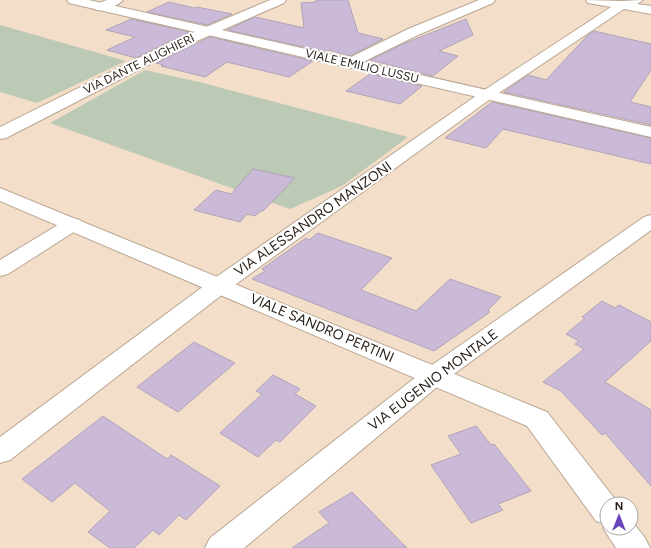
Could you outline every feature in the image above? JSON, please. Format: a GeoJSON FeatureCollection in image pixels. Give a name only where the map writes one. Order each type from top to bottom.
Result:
{"type":"FeatureCollection","features":[{"type":"Feature","properties":{"kind":"street","name":"VIALE EMILIO LUSSU"},"geometry":{"type":"LineString","coordinates":[[73,0],[651,132]]}},
{"type":"Feature","properties":{"kind":"street"},"geometry":{"type":"LineString","coordinates":[[100,6],[117,0]]}},
{"type":"Feature","properties":{"kind":"street","name":"VIA DANTE ALIGHIERI"},"geometry":{"type":"LineString","coordinates":[[0,134],[137,64],[280,0]]}},
{"type":"Feature","properties":{"kind":"street"},"geometry":{"type":"LineString","coordinates":[[350,63],[413,32],[489,0]]}},
{"type":"Feature","properties":{"kind":"street"},"geometry":{"type":"LineString","coordinates":[[592,0],[651,10]]}},
{"type":"Feature","properties":{"kind":"street","name":"VIA ALESSANDRO MANZONI"},"geometry":{"type":"LineString","coordinates":[[0,452],[220,285],[488,94],[622,5],[637,0]]}},
{"type":"Feature","properties":{"kind":"street","name":"VIALE SANDRO PERTINI"},"geometry":{"type":"LineString","coordinates":[[0,194],[537,419],[599,501]]}},
{"type":"Feature","properties":{"kind":"street","name":"VIA EUGENIO MONTALE"},"geometry":{"type":"LineString","coordinates":[[221,548],[434,376],[651,221]]}},
{"type":"Feature","properties":{"kind":"street"},"geometry":{"type":"LineString","coordinates":[[0,269],[73,224]]}},
{"type":"Feature","properties":{"kind":"street"},"geometry":{"type":"LineString","coordinates":[[625,536],[634,548]]}},
{"type":"Feature","properties":{"kind":"green space"},"geometry":{"type":"Polygon","coordinates":[[[0,25],[126,61],[37,103],[0,92],[0,25]]]}},
{"type":"Feature","properties":{"kind":"green space"},"geometry":{"type":"Polygon","coordinates":[[[145,70],[199,82],[408,137],[342,186],[290,209],[50,123],[145,70]]]}},
{"type":"Feature","properties":{"kind":"building"},"geometry":{"type":"Polygon","coordinates":[[[316,0],[348,0],[358,33],[383,39],[350,56],[329,50],[326,52],[227,30],[255,17],[304,28],[301,3],[316,2],[316,0]]]}},
{"type":"Feature","properties":{"kind":"building"},"geometry":{"type":"Polygon","coordinates":[[[169,2],[194,8],[197,7],[232,14],[207,25],[147,12],[169,2]]]}},
{"type":"Feature","properties":{"kind":"building"},"geometry":{"type":"Polygon","coordinates":[[[131,19],[190,32],[136,58],[107,50],[135,37],[106,30],[131,19]]]}},
{"type":"Feature","properties":{"kind":"building"},"geometry":{"type":"Polygon","coordinates":[[[466,19],[473,35],[439,51],[458,56],[433,76],[370,60],[403,44],[466,19]]]}},
{"type":"Feature","properties":{"kind":"building"},"geometry":{"type":"Polygon","coordinates":[[[594,31],[651,44],[651,70],[630,102],[651,107],[651,125],[504,92],[528,75],[546,80],[587,36],[594,31]]]}},
{"type":"Feature","properties":{"kind":"building"},"geometry":{"type":"Polygon","coordinates":[[[210,37],[313,61],[289,77],[227,62],[205,77],[161,66],[164,65],[156,63],[210,37]]]}},
{"type":"Feature","properties":{"kind":"building"},"geometry":{"type":"Polygon","coordinates":[[[370,74],[422,86],[400,104],[346,91],[370,74]]]}},
{"type":"Feature","properties":{"kind":"building"},"geometry":{"type":"Polygon","coordinates":[[[492,102],[651,138],[651,164],[503,129],[486,148],[445,138],[492,102]]]}},
{"type":"Feature","properties":{"kind":"building"},"geometry":{"type":"Polygon","coordinates":[[[253,169],[295,178],[263,211],[255,216],[247,214],[240,222],[194,210],[216,190],[231,194],[253,169]]]}},
{"type":"Feature","properties":{"kind":"building"},"geometry":{"type":"Polygon","coordinates":[[[318,233],[392,258],[361,290],[416,311],[450,279],[501,297],[488,310],[490,312],[434,351],[252,279],[265,271],[262,269],[306,238],[309,240],[318,233]]]}},
{"type":"Feature","properties":{"kind":"building"},"geometry":{"type":"Polygon","coordinates":[[[602,301],[615,308],[619,305],[651,322],[651,341],[605,382],[651,410],[651,486],[605,433],[602,435],[561,391],[543,382],[584,349],[575,344],[579,341],[566,334],[585,318],[582,317],[602,301]]]}},
{"type":"Feature","properties":{"kind":"building"},"geometry":{"type":"Polygon","coordinates":[[[194,342],[235,363],[178,412],[137,387],[194,342]]]}},
{"type":"Feature","properties":{"kind":"building"},"geometry":{"type":"Polygon","coordinates":[[[273,375],[300,389],[295,394],[316,406],[280,442],[276,440],[258,457],[220,433],[262,394],[256,391],[273,375]]]}},
{"type":"Feature","properties":{"kind":"building"},"geometry":{"type":"Polygon","coordinates":[[[103,416],[167,459],[171,455],[220,486],[186,520],[179,515],[159,535],[153,530],[134,548],[110,548],[88,532],[110,511],[75,483],[52,502],[22,479],[103,416]]]}},
{"type":"Feature","properties":{"kind":"building"},"geometry":{"type":"Polygon","coordinates":[[[476,426],[491,445],[494,444],[531,491],[498,504],[503,510],[471,523],[431,465],[461,454],[448,436],[476,426]]]}},
{"type":"Feature","properties":{"kind":"building"},"geometry":{"type":"Polygon","coordinates":[[[352,492],[407,548],[292,548],[329,523],[319,512],[352,492]]]}}]}
